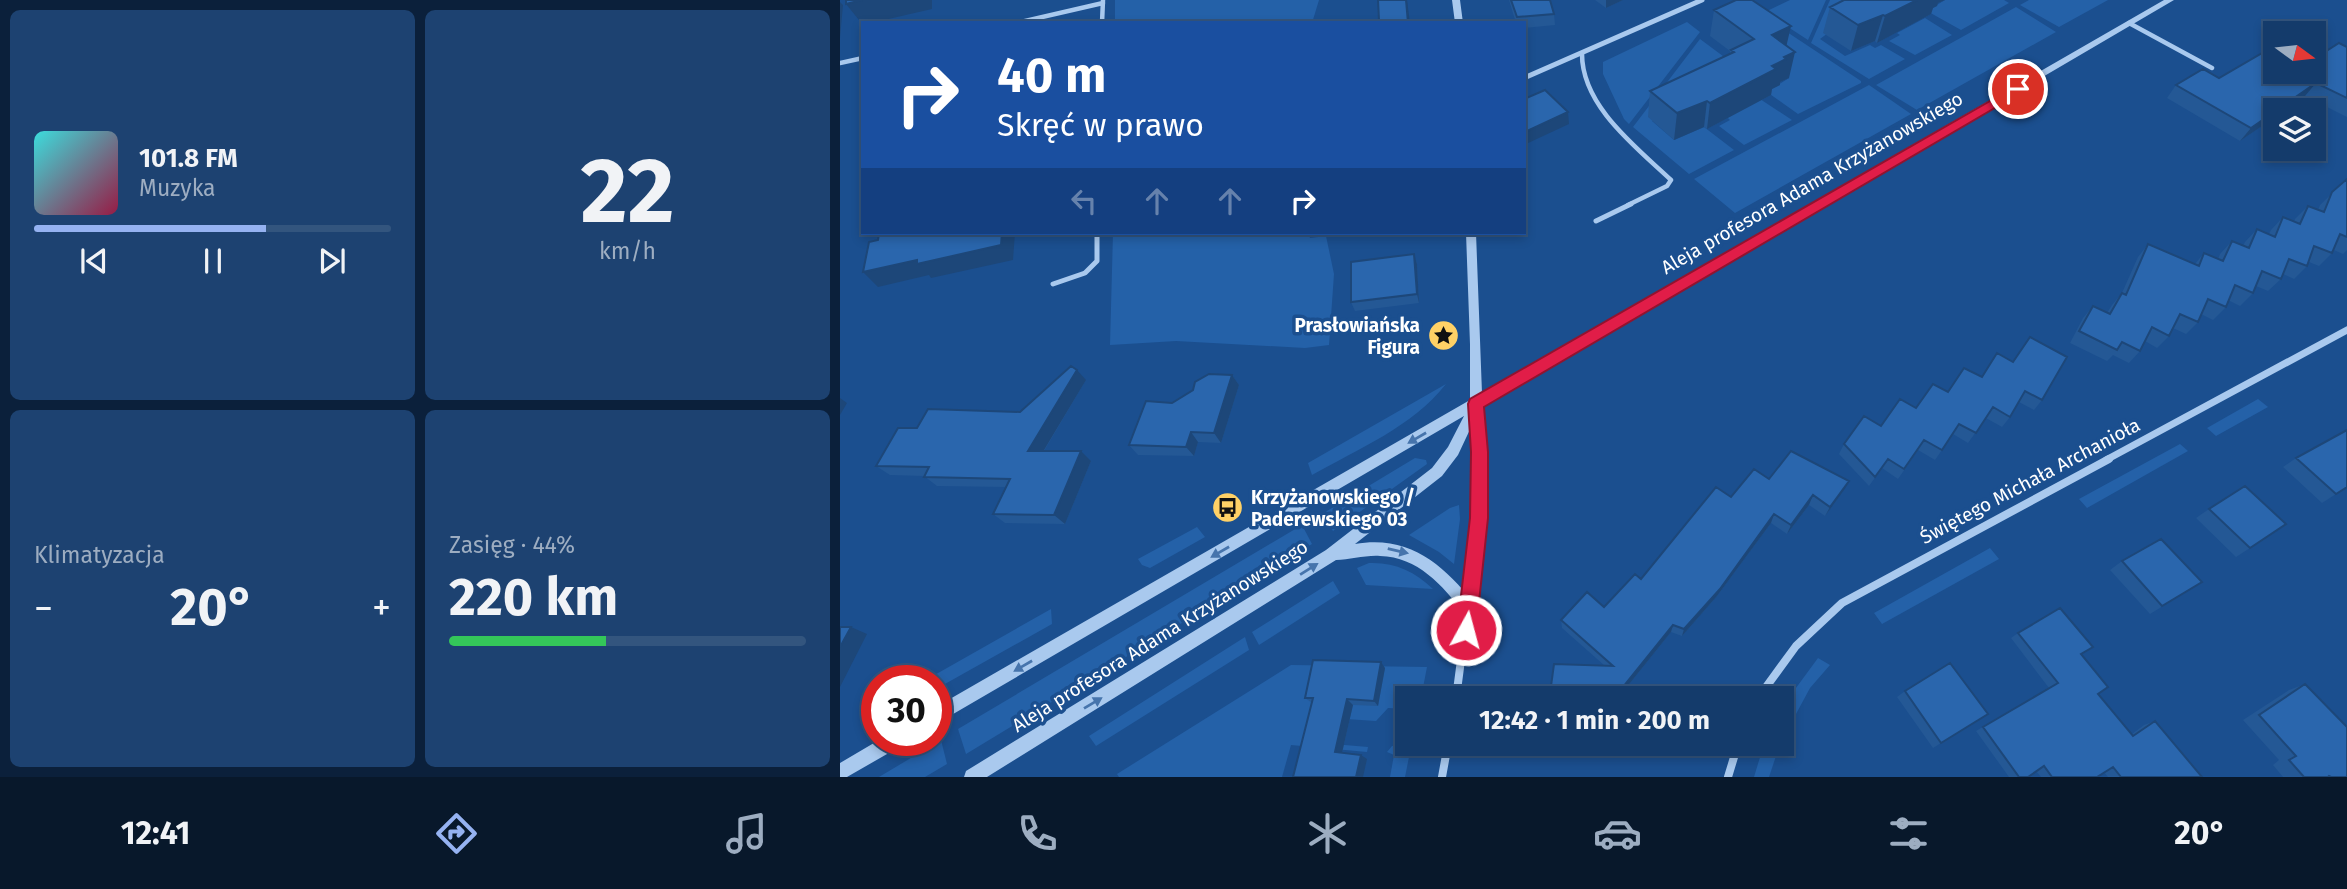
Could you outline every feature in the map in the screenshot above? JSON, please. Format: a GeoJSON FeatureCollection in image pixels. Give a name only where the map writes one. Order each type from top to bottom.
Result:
{"type":"FeatureCollection","features":[{"type":"Feature","properties":{"kind":"street"},"geometry":{"type":"LineString","coordinates":[[1456,0],[1459,21]]}},
{"type":"Feature","properties":{"kind":"street"},"geometry":{"type":"LineString","coordinates":[[1526,77],[1702,0]]}},
{"type":"Feature","properties":{"kind":"street","name":"Aleja profesora Adama Krzyżanowskiego"},"geometry":{"type":"LineString","coordinates":[[952,707],[2170,0]]}},
{"type":"Feature","properties":{"kind":"street"},"geometry":{"type":"LineString","coordinates":[[1458,686],[1479,518],[1480,452],[1471,235]]}},
{"type":"Feature","properties":{"kind":"street","name":"Świętego Michała Archanioła"},"geometry":{"type":"LineString","coordinates":[[1766,686],[1803,636],[1842,603],[2347,331]]}},
{"type":"Feature","properties":{"kind":"street","name":"Aleja profesora Adama Krzyżanowskiego"},"geometry":{"type":"LineString","coordinates":[[972,777],[1331,555],[1437,472],[1453,451],[1476,404]]}},
{"type":"Feature","properties":{"kind":"street"},"geometry":{"type":"LineString","coordinates":[[1331,555],[1380,547],[1410,554],[1439,571],[1469,608]]}},
{"type":"Feature","properties":{"kind":"street"},"geometry":{"type":"LineString","coordinates":[[840,772],[868,756]]}},
{"type":"Feature","properties":{"kind":"street"},"geometry":{"type":"LineString","coordinates":[[1442,777],[1446,756]]}},
{"type":"Feature","properties":{"kind":"street"},"geometry":{"type":"LineString","coordinates":[[1728,777],[1734,756]]}},
{"type":"Feature","properties":{"kind":"lane"},"geometry":{"type":"LineString","coordinates":[[1024,21],[1103,2],[1102,21]]}},
{"type":"Feature","properties":{"kind":"lane"},"geometry":{"type":"LineString","coordinates":[[2129,23],[2212,68]]}},
{"type":"Feature","properties":{"kind":"lane"},"geometry":{"type":"LineString","coordinates":[[1582,54],[1582,68],[1603,112],[1614,127],[1671,180],[1667,186],[1596,221]]}},
{"type":"Feature","properties":{"kind":"lane"},"geometry":{"type":"LineString","coordinates":[[840,63],[861,58]]}},
{"type":"Feature","properties":{"kind":"lane"},"geometry":{"type":"LineString","coordinates":[[1053,284],[1085,273],[1097,261],[1097,235]]}},
{"type":"Feature","properties":{"kind":"shaded area"},"geometry":{"type":"Polygon","coordinates":[[[1115,0],[1319,0],[1313,21],[1115,21],[1115,0]]]}},
{"type":"Feature","properties":{"kind":"shaded area"},"geometry":{"type":"Polygon","coordinates":[[[1790,0],[1826,0],[1808,40],[1765,12],[1790,0]]]}},
{"type":"Feature","properties":{"kind":"shaded area"},"geometry":{"type":"Polygon","coordinates":[[[1830,0],[1872,0],[1820,39],[1845,56],[1870,45],[1875,48],[1881,45],[1905,59],[1869,79],[1811,43],[1830,0]]]}},
{"type":"Feature","properties":{"kind":"shaded area"},"geometry":{"type":"Polygon","coordinates":[[[1945,0],[2004,0],[2009,3],[1961,30],[1927,11],[1945,0]]]}},
{"type":"Feature","properties":{"kind":"shaded area"},"geometry":{"type":"Polygon","coordinates":[[[2029,0],[2108,0],[2059,27],[2020,5],[2029,0]]]}},
{"type":"Feature","properties":{"kind":"shaded area"},"geometry":{"type":"Polygon","coordinates":[[[2016,7],[2056,32],[1917,110],[1876,85],[2016,7]]]}},
{"type":"Feature","properties":{"kind":"shaded area"},"geometry":{"type":"Polygon","coordinates":[[[1925,18],[1952,35],[1915,55],[1889,41],[1900,35],[1897,33],[1925,18]]]}},
{"type":"Feature","properties":{"kind":"shaded area"},"geometry":{"type":"Polygon","coordinates":[[[1687,22],[1700,32],[1629,124],[1624,119],[1603,74],[1603,62],[1687,22]]]}},
{"type":"Feature","properties":{"kind":"shaded area"},"geometry":{"type":"Polygon","coordinates":[[[1787,32],[1861,83],[1798,114],[1767,92],[1789,78],[1777,69],[1787,32]]]}},
{"type":"Feature","properties":{"kind":"shaded area"},"geometry":{"type":"Polygon","coordinates":[[[1700,39],[1735,65],[1652,121],[1674,140],[1704,127],[1734,150],[1689,174],[1633,127],[1700,39]]]}},
{"type":"Feature","properties":{"kind":"shaded area"},"geometry":{"type":"Polygon","coordinates":[[[1869,85],[1911,114],[1735,213],[1694,179],[1869,85]]]}},
{"type":"Feature","properties":{"kind":"shaded area"},"geometry":{"type":"Polygon","coordinates":[[[1760,99],[1792,120],[1744,145],[1719,126],[1730,120],[1727,117],[1760,99]]]}},
{"type":"Feature","properties":{"kind":"shaded area"},"geometry":{"type":"Polygon","coordinates":[[[1113,235],[1326,236],[1334,274],[1329,345],[1305,348],[1176,341],[1110,345],[1113,235]]]}},
{"type":"Feature","properties":{"kind":"shaded area"},"geometry":{"type":"Polygon","coordinates":[[[1446,384],[1401,425],[1312,475],[1308,463],[1446,384]]]}},
{"type":"Feature","properties":{"kind":"shaded area"},"geometry":{"type":"Polygon","coordinates":[[[2258,399],[2268,407],[2216,436],[2207,428],[2258,399]]]}},
{"type":"Feature","properties":{"kind":"shaded area"},"geometry":{"type":"Polygon","coordinates":[[[2180,444],[2188,451],[2087,508],[2079,499],[2180,444]]]}},
{"type":"Feature","properties":{"kind":"shaded area"},"geometry":{"type":"Polygon","coordinates":[[[1415,458],[1426,460],[1427,464],[1333,531],[1322,514],[1415,458]]]}},
{"type":"Feature","properties":{"kind":"shaded area"},"geometry":{"type":"Polygon","coordinates":[[[1459,505],[1460,519],[1454,564],[1409,535],[1459,505]]]}},
{"type":"Feature","properties":{"kind":"shaded area"},"geometry":{"type":"Polygon","coordinates":[[[1302,525],[1312,544],[966,754],[958,729],[1302,525]]]}},
{"type":"Feature","properties":{"kind":"shaded area"},"geometry":{"type":"Polygon","coordinates":[[[1197,527],[1205,537],[1150,568],[1142,565],[1138,559],[1197,527]]]}},
{"type":"Feature","properties":{"kind":"shaded area"},"geometry":{"type":"Polygon","coordinates":[[[1990,548],[1999,559],[1882,624],[1874,613],[1990,548]]]}},
{"type":"Feature","properties":{"kind":"shaded area"},"geometry":{"type":"Polygon","coordinates":[[[1369,563],[1404,569],[1433,589],[1366,585],[1357,568],[1369,563]]]}},
{"type":"Feature","properties":{"kind":"shaded area"},"geometry":{"type":"Polygon","coordinates":[[[1333,581],[1340,593],[1259,645],[1252,632],[1333,581]]]}},
{"type":"Feature","properties":{"kind":"shaded area"},"geometry":{"type":"Polygon","coordinates":[[[1051,609],[1052,624],[952,680],[952,665],[1051,609]]]}},
{"type":"Feature","properties":{"kind":"shaded area"},"geometry":{"type":"Polygon","coordinates":[[[1245,637],[1249,650],[1096,746],[1089,736],[1245,637]]]}},
{"type":"Feature","properties":{"kind":"shaded area"},"geometry":{"type":"Polygon","coordinates":[[[1818,658],[1830,665],[1810,688],[1794,718],[1794,691],[1818,658]]]}},
{"type":"Feature","properties":{"kind":"shaded area"},"geometry":{"type":"Polygon","coordinates":[[[1291,665],[1427,667],[1423,686],[1395,686],[1395,708],[1388,708],[1376,721],[1316,717],[1310,742],[1368,747],[1367,752],[1291,745],[1282,777],[1119,777],[1117,774],[1291,665]]]}},
{"type":"Feature","properties":{"kind":"shaded area"},"geometry":{"type":"Polygon","coordinates":[[[1395,746],[1395,756],[1409,756],[1405,777],[1390,777],[1394,755],[1387,752],[1395,746]]]}},
{"type":"Feature","properties":{"kind":"shaded area"},"geometry":{"type":"Polygon","coordinates":[[[914,756],[945,756],[947,764],[925,777],[879,777],[914,756]]]}},
{"type":"Feature","properties":{"kind":"shaded area"},"geometry":{"type":"Polygon","coordinates":[[[1760,756],[1776,756],[1769,777],[1754,777],[1760,756]]]}},
{"type":"Feature","properties":{"kind":"building"},"geometry":{"type":"Polygon","coordinates":[[[846,0],[862,0],[846,4],[846,0]]]}},
{"type":"Feature","properties":{"kind":"building"},"geometry":{"type":"Polygon","coordinates":[[[1378,0],[1406,0],[1408,21],[1379,20],[1378,0]]]}},
{"type":"Feature","properties":{"kind":"building"},"geometry":{"type":"Polygon","coordinates":[[[1511,0],[1550,0],[1554,14],[1517,17],[1511,0]]]}},
{"type":"Feature","properties":{"kind":"building"},"geometry":{"type":"Polygon","coordinates":[[[1736,0],[1752,0],[1791,26],[1772,35],[1795,52],[1772,66],[1776,69],[1710,103],[1707,101],[1677,113],[1650,91],[1734,52],[1731,50],[1754,39],[1714,10],[1736,0]]]}},
{"type":"Feature","properties":{"kind":"building"},"geometry":{"type":"Polygon","coordinates":[[[1844,0],[1917,0],[1885,16],[1858,25],[1830,7],[1844,0]]]}},
{"type":"Feature","properties":{"kind":"building"},"geometry":{"type":"Polygon","coordinates":[[[2339,43],[2347,47],[2347,98],[2318,84],[2326,84],[2326,51],[2339,43]]]}},
{"type":"Feature","properties":{"kind":"building"},"geometry":{"type":"Polygon","coordinates":[[[2263,53],[2263,84],[2315,84],[2294,98],[2263,98],[2263,120],[2251,128],[2176,85],[2203,69],[2219,78],[2263,53]]]}},
{"type":"Feature","properties":{"kind":"building"},"geometry":{"type":"Polygon","coordinates":[[[1545,90],[1568,112],[1526,132],[1526,98],[1545,90]]]}},
{"type":"Feature","properties":{"kind":"building"},"geometry":{"type":"Polygon","coordinates":[[[2347,179],[2347,237],[2340,234],[2332,253],[2314,246],[2307,266],[2289,259],[2281,279],[2262,271],[2253,293],[2235,285],[2226,307],[2208,299],[2198,322],[2180,314],[2169,336],[2152,327],[2140,351],[2122,342],[2117,350],[2079,331],[2093,306],[2110,314],[2122,293],[2126,295],[2148,244],[2199,266],[2204,253],[2223,261],[2232,241],[2249,248],[2257,229],[2275,237],[2283,217],[2300,224],[2308,206],[2324,212],[2332,192],[2347,179]]]}},
{"type":"Feature","properties":{"kind":"building"},"geometry":{"type":"Polygon","coordinates":[[[879,235],[1002,235],[1001,245],[917,264],[917,260],[863,272],[869,242],[878,240],[879,235]]]}},
{"type":"Feature","properties":{"kind":"building"},"geometry":{"type":"Polygon","coordinates":[[[1414,254],[1417,294],[1351,302],[1351,262],[1414,254]]]}},
{"type":"Feature","properties":{"kind":"building"},"geometry":{"type":"Polygon","coordinates":[[[2030,337],[2067,357],[2042,400],[2025,391],[2010,417],[1993,407],[1976,433],[1959,424],[1942,450],[1924,440],[1904,469],[1888,459],[1875,477],[1844,444],[1864,416],[1881,426],[1900,399],[1916,408],[1933,384],[1948,392],[1964,368],[1982,377],[1997,353],[2013,362],[2030,337]]]}},
{"type":"Feature","properties":{"kind":"building"},"geometry":{"type":"Polygon","coordinates":[[[1071,366],[1077,370],[1028,451],[1081,451],[1054,515],[993,514],[1010,479],[924,477],[929,467],[876,466],[898,428],[917,428],[928,409],[1020,412],[1071,366]]]}},
{"type":"Feature","properties":{"kind":"building"},"geometry":{"type":"Polygon","coordinates":[[[1209,374],[1232,375],[1214,433],[1191,432],[1186,447],[1129,445],[1146,401],[1172,403],[1193,390],[1195,382],[1209,374]]]}},
{"type":"Feature","properties":{"kind":"building"},"geometry":{"type":"Polygon","coordinates":[[[2347,430],[2347,487],[2336,494],[2296,458],[2347,430]]]}},
{"type":"Feature","properties":{"kind":"building"},"geometry":{"type":"Polygon","coordinates":[[[1791,451],[1849,481],[1830,507],[1813,495],[1791,525],[1774,514],[1720,589],[1684,629],[1673,625],[1624,686],[1551,686],[1554,664],[1613,666],[1561,620],[1587,592],[1604,607],[1635,574],[1641,579],[1716,487],[1731,497],[1754,469],[1769,479],[1791,451]]]}},
{"type":"Feature","properties":{"kind":"building"},"geometry":{"type":"Polygon","coordinates":[[[2245,486],[2286,524],[2250,548],[2209,509],[2245,486]]]}},
{"type":"Feature","properties":{"kind":"building"},"geometry":{"type":"Polygon","coordinates":[[[2161,539],[2202,582],[2162,606],[2122,561],[2161,539]]]}},
{"type":"Feature","properties":{"kind":"building"},"geometry":{"type":"Polygon","coordinates":[[[2060,608],[2093,647],[2081,654],[2108,687],[2098,694],[2133,736],[2155,721],[2202,777],[2121,777],[2113,767],[2097,777],[2052,777],[2044,766],[2028,777],[2019,777],[1983,727],[2058,683],[2018,633],[2060,608]]]}},
{"type":"Feature","properties":{"kind":"building"},"geometry":{"type":"Polygon","coordinates":[[[840,627],[851,627],[840,647],[840,627]]]}},
{"type":"Feature","properties":{"kind":"building"},"geometry":{"type":"Polygon","coordinates":[[[1313,660],[1381,662],[1374,701],[1347,699],[1335,752],[1361,755],[1356,777],[1293,777],[1313,698],[1305,698],[1313,660]]]}},
{"type":"Feature","properties":{"kind":"building"},"geometry":{"type":"Polygon","coordinates":[[[1950,663],[1988,714],[1941,743],[1905,691],[1950,663]]]}},
{"type":"Feature","properties":{"kind":"building"},"geometry":{"type":"Polygon","coordinates":[[[2305,684],[2347,727],[2347,777],[2304,777],[2289,760],[2296,756],[2259,715],[2305,684]]]}},
{"type":"Feature","properties":{"kind":"place","name":"Prasłowiańska Figura"},"geometry":{"type":"Point","coordinates":[1443,336]}},
{"type":"Feature","properties":{"kind":"place","name":"Krzyżanowskiego / Paderewskiego 03"},"geometry":{"type":"Point","coordinates":[1228,508]}},
{"type":"Feature","properties":{"kind":"route"},"geometry":{"type":"LineString","coordinates":[[1466,630],[1479,518],[1480,452],[1476,404],[1578,342],[2018,89]]}}]}
